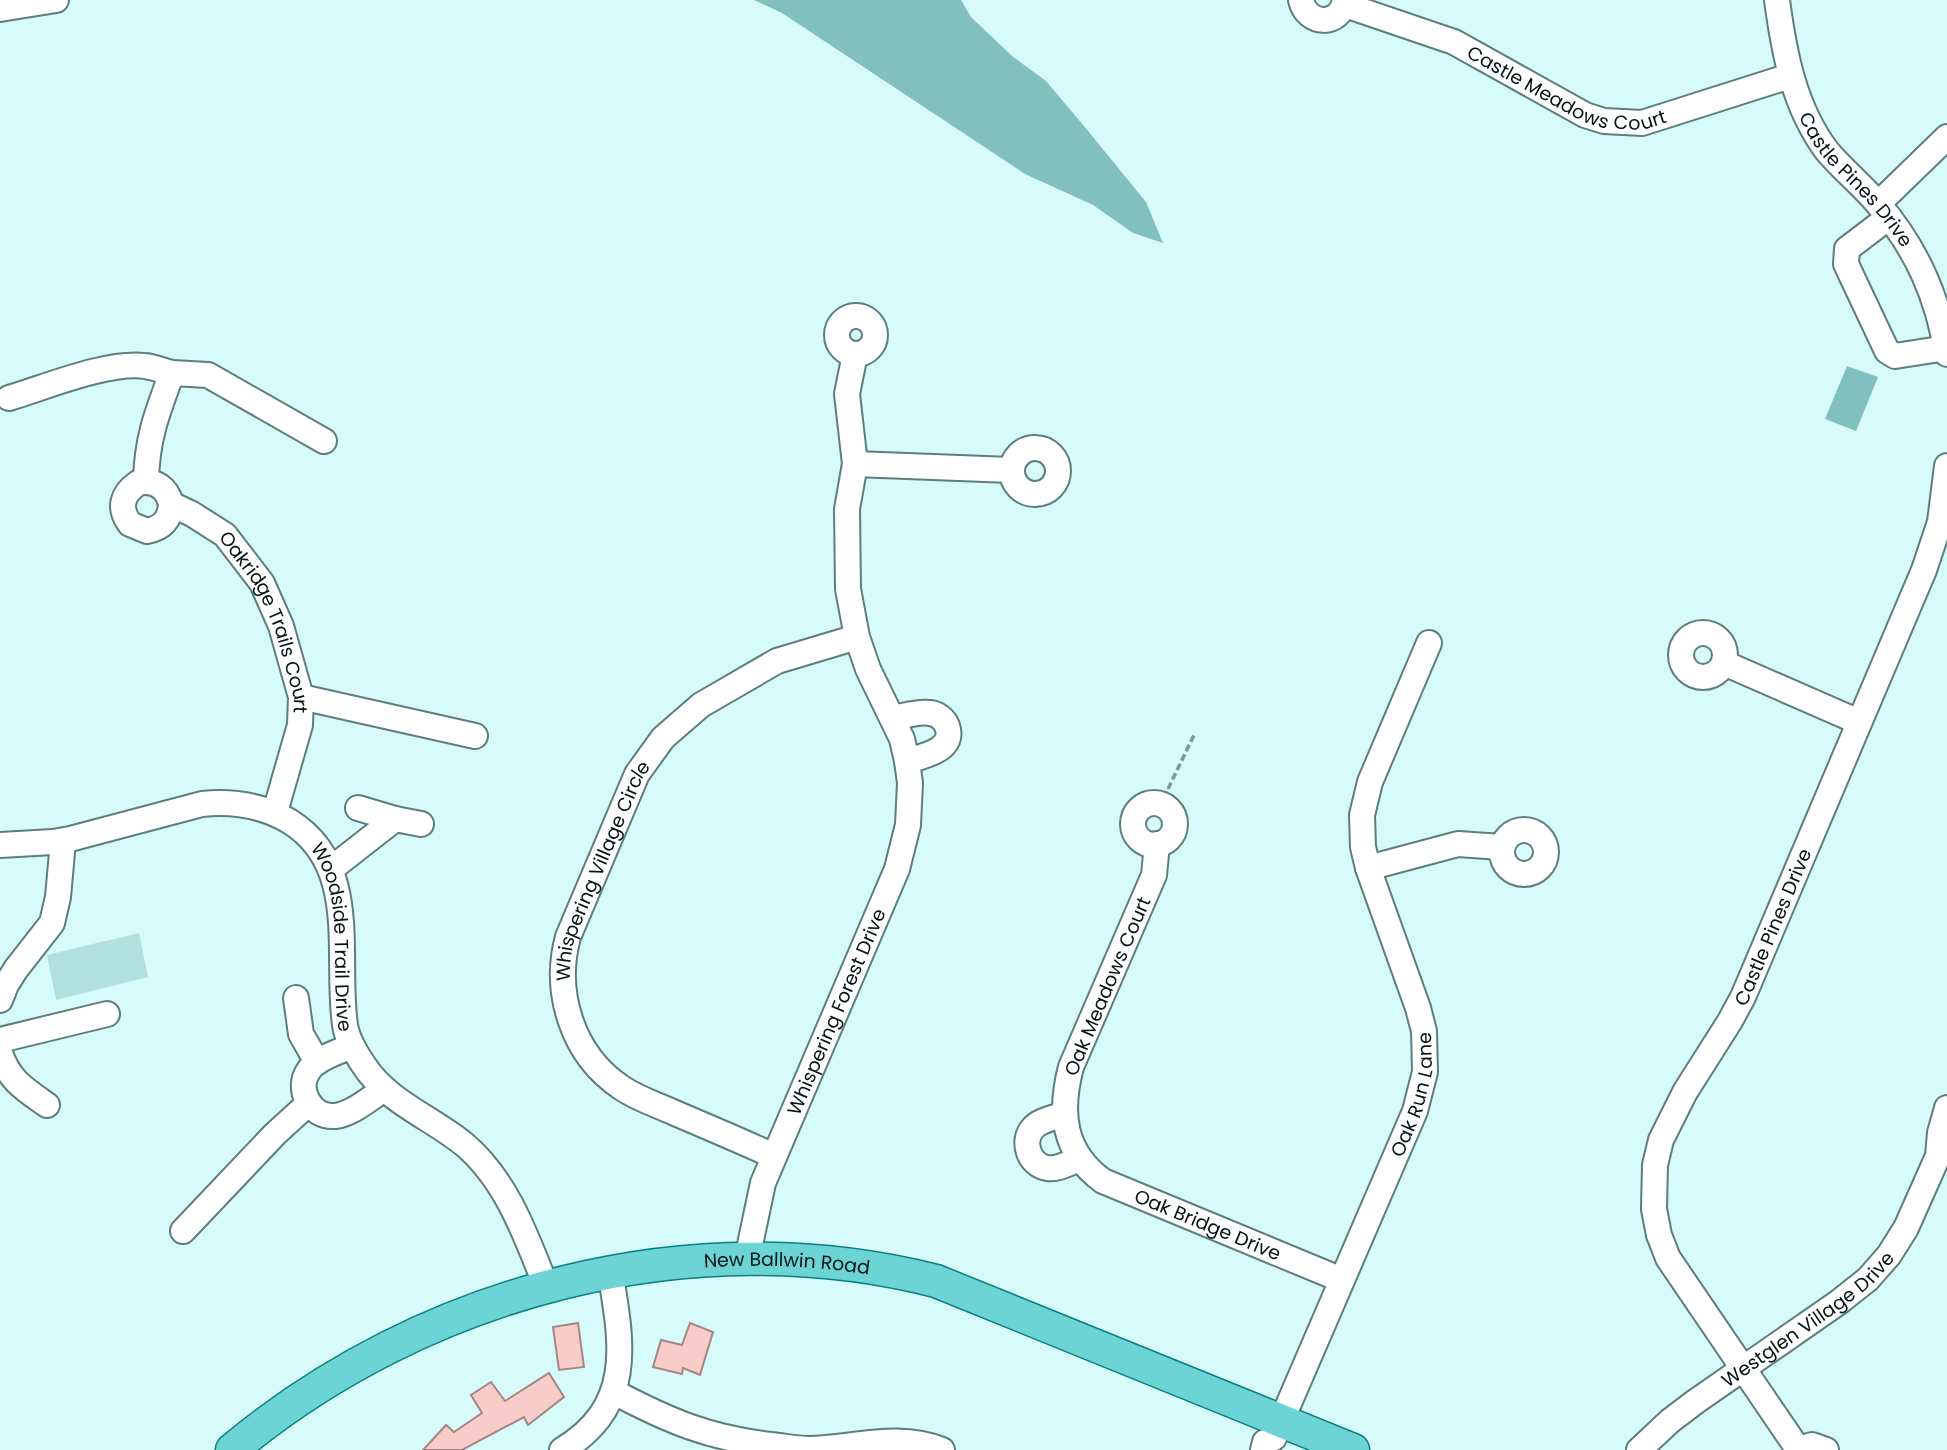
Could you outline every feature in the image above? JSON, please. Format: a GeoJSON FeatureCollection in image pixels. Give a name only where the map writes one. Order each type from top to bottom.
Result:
{"type":"FeatureCollection","features":[{"type":"Feature","properties":{"kind":"main road","name":"New Ballwin Road"},"geometry":{"type":"LineString","coordinates":[[232,1450],[303,1397],[372,1356],[459,1316],[546,1286],[610,1271],[649,1265],[747,1259],[853,1265],[936,1281],[1274,1439],[1353,1450]]}},
{"type":"Feature","properties":{"kind":"street"},"geometry":{"type":"LineString","coordinates":[[0,9],[56,0]]}},
{"type":"Feature","properties":{"kind":"street","name":"Castle Meadows Court"},"geometry":{"type":"LineString","coordinates":[[1301,0],[1309,16],[1323,20],[1336,16],[1345,2],[1444,38],[1585,116],[1604,121],[1642,122],[1790,76]]}},
{"type":"Feature","properties":{"kind":"street","name":"Castle Pines Drive"},"geometry":{"type":"LineString","coordinates":[[1777,0],[1790,76],[1797,96],[1826,149],[1883,211],[1919,260],[1936,301],[1947,351]]}},
{"type":"Feature","properties":{"kind":"street"},"geometry":{"type":"LineString","coordinates":[[1947,137],[1847,250],[1846,264],[1887,351],[1895,356],[1947,351]]}},
{"type":"Feature","properties":{"kind":"street","name":"Whispering Forest Drive"},"geometry":{"type":"LineString","coordinates":[[747,1259],[763,1183],[897,869],[908,825],[910,783],[907,761],[892,718],[857,637],[848,589],[847,509],[855,464],[847,394],[855,354]]}},
{"type":"Feature","properties":{"kind":"street"},"geometry":{"type":"LineString","coordinates":[[9,398],[90,373],[143,366],[172,373],[208,375],[324,441]]}},
{"type":"Feature","properties":{"kind":"street"},"geometry":{"type":"LineString","coordinates":[[171,504],[168,519],[155,530],[138,529],[125,517],[123,501],[131,488],[146,481],[147,453],[153,421],[172,373]]}},
{"type":"Feature","properties":{"kind":"street"},"geometry":{"type":"LineString","coordinates":[[855,464],[1011,470]]}},
{"type":"Feature","properties":{"kind":"street","name":"Castle Pines Drive"},"geometry":{"type":"LineString","coordinates":[[1798,1449],[1745,1367],[1668,1258],[1659,1235],[1654,1209],[1654,1165],[1671,1117],[1743,997],[1859,722],[1933,545],[1946,489],[1947,466]]}},
{"type":"Feature","properties":{"kind":"street","name":"Oakridge Trails Court"},"geometry":{"type":"LineString","coordinates":[[146,481],[164,489],[171,504],[209,523],[225,535],[262,583],[281,626],[301,697],[300,725],[275,813]]}},
{"type":"Feature","properties":{"kind":"street","name":"Whispering Village Circle"},"geometry":{"type":"LineString","coordinates":[[774,1156],[636,1096],[608,1076],[580,1043],[569,1020],[564,998],[563,957],[568,937],[637,774],[663,738],[701,705],[777,661],[857,637]]}},
{"type":"Feature","properties":{"kind":"street","name":"Oak Run Lane"},"geometry":{"type":"LineString","coordinates":[[1274,1439],[1415,1111],[1425,1072],[1424,1031],[1418,1008],[1368,869],[1361,832],[1365,795],[1429,643]]}},
{"type":"Feature","properties":{"kind":"street"},"geometry":{"type":"LineString","coordinates":[[1724,663],[1859,722]]}},
{"type":"Feature","properties":{"kind":"street"},"geometry":{"type":"LineString","coordinates":[[301,697],[475,736]]}},
{"type":"Feature","properties":{"kind":"street"},"geometry":{"type":"LineString","coordinates":[[892,718],[932,713],[943,719],[947,725],[947,739],[941,748],[907,761]]}},
{"type":"Feature","properties":{"kind":"street","name":"Woodside Trail Drive"},"geometry":{"type":"LineString","coordinates":[[0,845],[63,841],[202,804],[241,803],[275,813],[301,829],[317,846],[331,869],[337,893],[344,948],[345,1026],[352,1046],[383,1090],[443,1129],[467,1147],[489,1169],[520,1223],[546,1286]]}},
{"type":"Feature","properties":{"kind":"street"},"geometry":{"type":"LineString","coordinates":[[358,808],[421,824]]}},
{"type":"Feature","properties":{"kind":"street"},"geometry":{"type":"LineString","coordinates":[[331,869],[395,819]]}},
{"type":"Feature","properties":{"kind":"street"},"geometry":{"type":"LineString","coordinates":[[0,1000],[16,969],[52,923],[58,897],[63,841]]}},
{"type":"Feature","properties":{"kind":"street"},"geometry":{"type":"LineString","coordinates":[[1368,869],[1458,844],[1502,848]]}},
{"type":"Feature","properties":{"kind":"street","name":"Oak Meadows Court"},"geometry":{"type":"LineString","coordinates":[[1066,1122],[1064,1099],[1070,1067],[1154,874],[1157,845]]}},
{"type":"Feature","properties":{"kind":"street"},"geometry":{"type":"LineString","coordinates":[[296,998],[301,1034],[317,1062]]}},
{"type":"Feature","properties":{"kind":"street"},"geometry":{"type":"LineString","coordinates":[[0,1040],[107,1014]]}},
{"type":"Feature","properties":{"kind":"street"},"geometry":{"type":"LineString","coordinates":[[352,1046],[317,1062],[308,1070],[303,1090],[309,1103],[316,1111],[335,1116],[345,1113],[383,1090]]}},
{"type":"Feature","properties":{"kind":"street"},"geometry":{"type":"LineString","coordinates":[[0,1052],[7,1071],[22,1088],[47,1105]]}},
{"type":"Feature","properties":{"kind":"street"},"geometry":{"type":"LineString","coordinates":[[183,1231],[275,1134],[309,1103]]}},
{"type":"Feature","properties":{"kind":"street","name":"Westglen Village Drive"},"geometry":{"type":"LineString","coordinates":[[1639,1450],[1670,1421],[1868,1279],[1889,1255],[1906,1228],[1942,1151],[1940,1133],[1947,1108]]}},
{"type":"Feature","properties":{"kind":"street"},"geometry":{"type":"LineString","coordinates":[[1066,1122],[1040,1123],[1033,1128],[1027,1142],[1028,1150],[1031,1158],[1048,1169],[1079,1159]]}},
{"type":"Feature","properties":{"kind":"street","name":"Oak Bridge Drive"},"geometry":{"type":"LineString","coordinates":[[1066,1122],[1079,1159],[1103,1181],[1342,1280]]}},
{"type":"Feature","properties":{"kind":"street"},"geometry":{"type":"LineString","coordinates":[[562,1450],[588,1430],[614,1392],[621,1334],[610,1271]]}},
{"type":"Feature","properties":{"kind":"street"},"geometry":{"type":"LineString","coordinates":[[614,1392],[661,1417],[703,1433],[774,1448],[806,1449],[894,1440],[942,1450]]}},
{"type":"Feature","properties":{"kind":"street"},"geometry":{"type":"LineString","coordinates":[[1798,1449],[1812,1445],[1826,1450]]}},
{"type":"Feature","properties":{"kind":"path"},"geometry":{"type":"LineString","coordinates":[[1168,789],[1194,735]]}},
{"type":"Feature","properties":{"kind":"shaded area"},"geometry":{"type":"Polygon","coordinates":[[[754,0],[961,0],[971,17],[1012,56],[1046,81],[1084,126],[1146,202],[1163,243],[1133,233],[1093,205],[1025,174],[782,13],[754,0]]]}},
{"type":"Feature","properties":{"kind":"shaded area"},"geometry":{"type":"Polygon","coordinates":[[[1847,366],[1878,377],[1856,431],[1825,419],[1847,366]]]}},
{"type":"Feature","properties":{"kind":"shaded area"},"geometry":{"type":"Polygon","coordinates":[[[139,933],[148,977],[56,1000],[47,955],[139,933]]]}},
{"type":"Feature","properties":{"kind":"building"},"geometry":{"type":"Polygon","coordinates":[[[578,1323],[584,1367],[559,1370],[553,1327],[578,1323]]]}},
{"type":"Feature","properties":{"kind":"building"},"geometry":{"type":"Polygon","coordinates":[[[690,1323],[713,1332],[700,1375],[683,1368],[682,1374],[653,1367],[661,1340],[682,1345],[690,1323]]]}},
{"type":"Feature","properties":{"kind":"building"},"geometry":{"type":"Polygon","coordinates":[[[549,1373],[564,1397],[528,1425],[524,1417],[462,1450],[423,1450],[446,1425],[454,1432],[482,1413],[471,1395],[491,1382],[505,1401],[549,1373]]]}}]}
